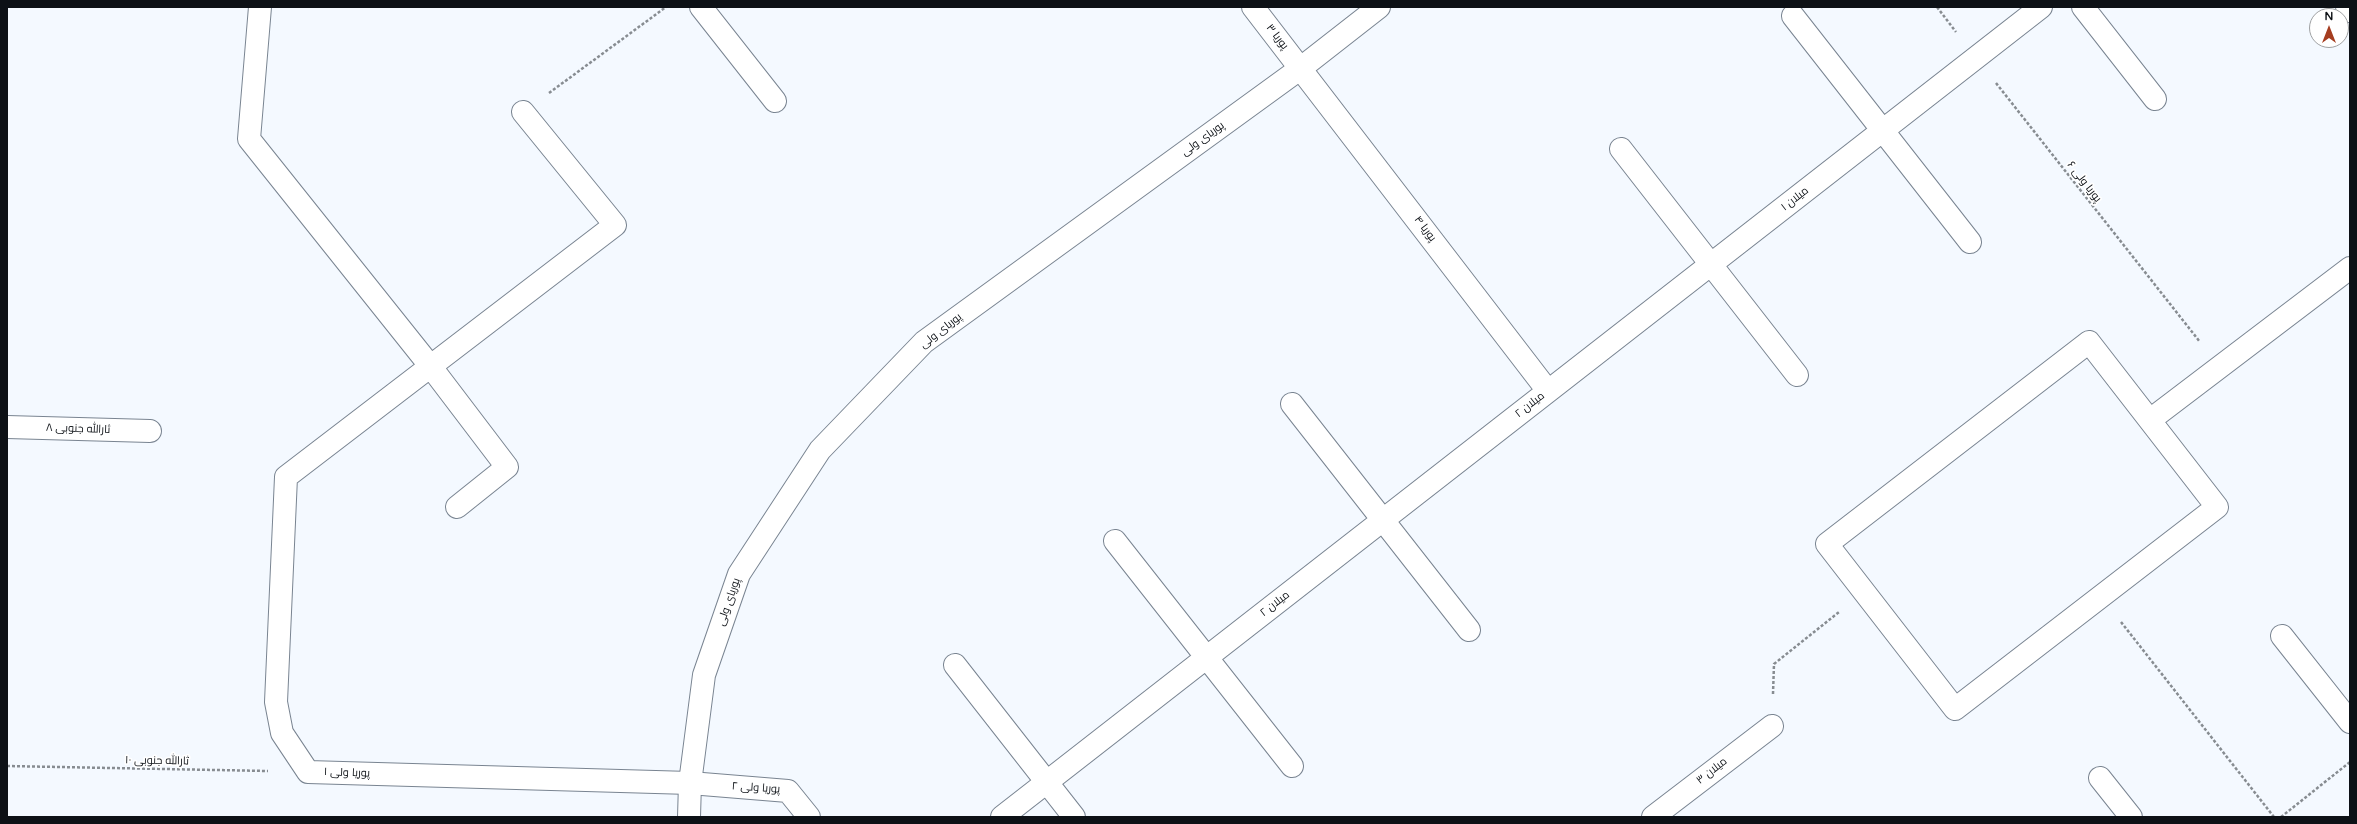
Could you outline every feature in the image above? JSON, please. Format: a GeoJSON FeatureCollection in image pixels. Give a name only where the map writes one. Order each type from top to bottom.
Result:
{"type":"FeatureCollection","features":[{"type":"Feature","properties":{"kind":"street"},"geometry":{"type":"LineString","coordinates":[[260,7],[249,139],[431,367],[508,467],[457,507]]}},
{"type":"Feature","properties":{"kind":"street"},"geometry":{"type":"LineString","coordinates":[[701,7],[775,101]]}},
{"type":"Feature","properties":{"kind":"street","name":"پوریا ۳"},"geometry":{"type":"LineString","coordinates":[[1253,7],[1301,68]]}},
{"type":"Feature","properties":{"kind":"street","name":"پوریای ولی"},"geometry":{"type":"LineString","coordinates":[[689,817],[690,783],[704,675],[739,574],[820,450],[924,342],[1301,68],[1379,7]]}},
{"type":"Feature","properties":{"kind":"street","name":"میلان ۱"},"geometry":{"type":"LineString","coordinates":[[1548,391],[2041,7]]}},
{"type":"Feature","properties":{"kind":"street"},"geometry":{"type":"LineString","coordinates":[[2083,7],[2154,99]]}},
{"type":"Feature","properties":{"kind":"street"},"geometry":{"type":"LineString","coordinates":[[2347,7],[2350,11]]}},
{"type":"Feature","properties":{"kind":"street"},"geometry":{"type":"LineString","coordinates":[[1793,16],[1970,242]]}},
{"type":"Feature","properties":{"kind":"street","name":"پوریا ۴"},"geometry":{"type":"LineString","coordinates":[[1301,68],[1548,391]]}},
{"type":"Feature","properties":{"kind":"street"},"geometry":{"type":"LineString","coordinates":[[431,367],[615,225],[523,112]]}},
{"type":"Feature","properties":{"kind":"street"},"geometry":{"type":"LineString","coordinates":[[1621,149],[1797,375]]}},
{"type":"Feature","properties":{"kind":"street"},"geometry":{"type":"LineString","coordinates":[[2150,420],[2350,268]]}},
{"type":"Feature","properties":{"kind":"street"},"geometry":{"type":"LineString","coordinates":[[2089,342],[2150,420],[2217,507],[1955,709],[1827,544],[2089,342]]}},
{"type":"Feature","properties":{"kind":"street","name":"پوریا ولی ۱"},"geometry":{"type":"LineString","coordinates":[[431,367],[286,477],[276,702],[282,733],[308,772],[690,783]]}},
{"type":"Feature","properties":{"kind":"street","name":"میلان ۲"},"geometry":{"type":"LineString","coordinates":[[1002,817],[1548,391]]}},
{"type":"Feature","properties":{"kind":"street"},"geometry":{"type":"LineString","coordinates":[[1292,404],[1469,630]]}},
{"type":"Feature","properties":{"kind":"street","name":"ثارالله جنوبی ۸"},"geometry":{"type":"LineString","coordinates":[[7,427],[150,431]]}},
{"type":"Feature","properties":{"kind":"street"},"geometry":{"type":"LineString","coordinates":[[1115,541],[1292,766]]}},
{"type":"Feature","properties":{"kind":"street"},"geometry":{"type":"LineString","coordinates":[[2282,636],[2350,722]]}},
{"type":"Feature","properties":{"kind":"street"},"geometry":{"type":"LineString","coordinates":[[955,665],[1074,817]]}},
{"type":"Feature","properties":{"kind":"street","name":"میلان ۳"},"geometry":{"type":"LineString","coordinates":[[1653,817],[1772,726]]}},
{"type":"Feature","properties":{"kind":"street"},"geometry":{"type":"LineString","coordinates":[[2100,778],[2131,817]]}},
{"type":"Feature","properties":{"kind":"street","name":"پوریا ولی ۲"},"geometry":{"type":"LineString","coordinates":[[690,783],[788,791],[809,817]]}},
{"type":"Feature","properties":{"kind":"path"},"geometry":{"type":"LineString","coordinates":[[523,112],[666,7]]}},
{"type":"Feature","properties":{"kind":"path","name":"پوریا ولی ۶"},"geometry":{"type":"LineString","coordinates":[[1937,7],[2220,367]]}},
{"type":"Feature","properties":{"kind":"path"},"geometry":{"type":"LineString","coordinates":[[1772,726],[1774,664],[1864,592]]}},
{"type":"Feature","properties":{"kind":"path"},"geometry":{"type":"LineString","coordinates":[[2101,596],[2274,817]]}},
{"type":"Feature","properties":{"kind":"path"},"geometry":{"type":"LineString","coordinates":[[2281,817],[2350,762]]}},
{"type":"Feature","properties":{"kind":"path","name":"ثارالله جنوبی ۱۰"},"geometry":{"type":"LineString","coordinates":[[7,766],[308,772]]}}]}
